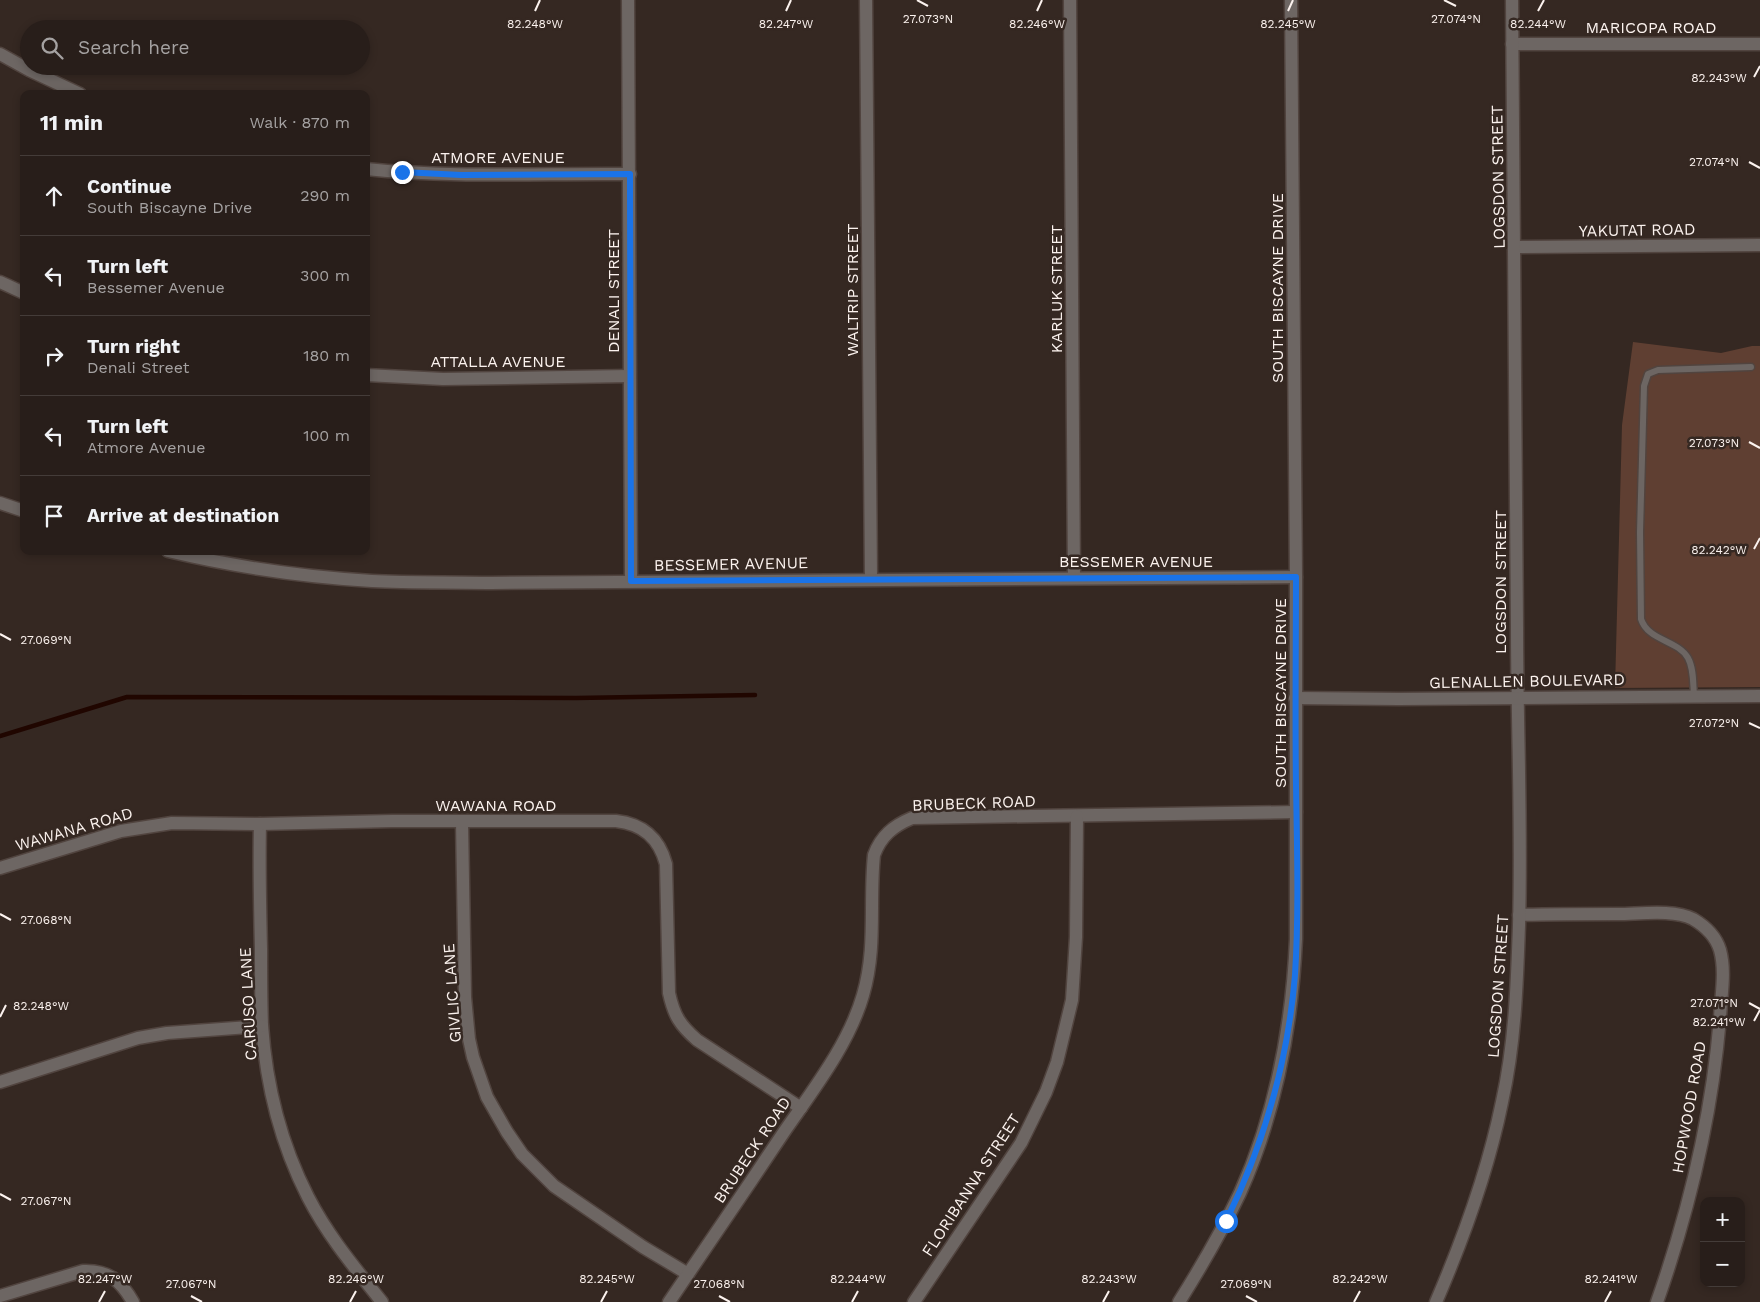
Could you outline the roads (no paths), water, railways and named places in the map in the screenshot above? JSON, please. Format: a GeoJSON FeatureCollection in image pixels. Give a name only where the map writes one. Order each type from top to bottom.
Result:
{"type":"FeatureCollection","features":[{"type":"Feature","properties":{"kind":"street","name":"DENALI STREET"},"geometry":{"type":"LineString","coordinates":[[628,0],[631,581]]}},
{"type":"Feature","properties":{"kind":"street","name":"WALTRIP STREET"},"geometry":{"type":"LineString","coordinates":[[866,0],[871,579]]}},
{"type":"Feature","properties":{"kind":"street","name":"KARLUK STREET"},"geometry":{"type":"LineString","coordinates":[[1070,0],[1074,578]]}},
{"type":"Feature","properties":{"kind":"street","name":"SOUTH BISCAYNE DRIVE"},"geometry":{"type":"LineString","coordinates":[[1179,1302],[1214,1243],[1239,1194],[1261,1138],[1285,1048],[1295,975],[1296,577],[1291,0]]}},
{"type":"Feature","properties":{"kind":"street","name":"LOGSDON STREET"},"geometry":{"type":"LineString","coordinates":[[1436,1302],[1461,1243],[1482,1181],[1502,1102],[1518,981],[1520,849],[1517,697],[1512,0]]}},
{"type":"Feature","properties":{"kind":"street","name":"MARICOPA ROAD"},"geometry":{"type":"LineString","coordinates":[[1512,44],[1760,44]]}},
{"type":"Feature","properties":{"kind":"street"},"geometry":{"type":"LineString","coordinates":[[0,54],[20,65]]}},
{"type":"Feature","properties":{"kind":"street"},"geometry":{"type":"LineString","coordinates":[[40,75],[72,90]]}},
{"type":"Feature","properties":{"kind":"street","name":"ATMORE AVENUE"},"geometry":{"type":"LineString","coordinates":[[370,169],[461,175],[630,174]]}},
{"type":"Feature","properties":{"kind":"street","name":"YAKUTAT ROAD"},"geometry":{"type":"LineString","coordinates":[[1515,248],[1760,245]]}},
{"type":"Feature","properties":{"kind":"street"},"geometry":{"type":"LineString","coordinates":[[0,282],[20,291]]}},
{"type":"Feature","properties":{"kind":"street","name":"ATTALLA AVENUE"},"geometry":{"type":"LineString","coordinates":[[370,375],[443,379],[629,376]]}},
{"type":"Feature","properties":{"kind":"street"},"geometry":{"type":"LineString","coordinates":[[0,503],[20,510]]}},
{"type":"Feature","properties":{"kind":"street","name":"BESSEMER AVENUE"},"geometry":{"type":"LineString","coordinates":[[189,555],[274,571],[373,581],[491,583],[1296,577]]}},
{"type":"Feature","properties":{"kind":"street","name":"GLENALLEN BOULEVARD"},"geometry":{"type":"LineString","coordinates":[[1295,698],[1760,696]]}},
{"type":"Feature","properties":{"kind":"street","name":"BRUBECK ROAD"},"geometry":{"type":"LineString","coordinates":[[669,1302],[844,1042],[863,995],[869,970],[872,946],[874,855],[878,845],[888,832],[912,818],[1296,812]]}},
{"type":"Feature","properties":{"kind":"street","name":"FLORIBANNA STREET"},"geometry":{"type":"LineString","coordinates":[[914,1302],[1021,1143],[1046,1092],[1057,1062],[1072,1000],[1076,937],[1077,816]]}},
{"type":"Feature","properties":{"kind":"street","name":"WAWANA ROAD"},"geometry":{"type":"LineString","coordinates":[[0,868],[121,831],[172,823],[616,821],[634,824],[648,832],[656,841],[663,852],[666,864],[669,993],[676,1018],[682,1027],[697,1040],[801,1108]]}},
{"type":"Feature","properties":{"kind":"street","name":"GIVLIC LANE"},"geometry":{"type":"LineString","coordinates":[[462,822],[465,998],[473,1057],[487,1097],[522,1154],[554,1186],[643,1247],[688,1274]]}},
{"type":"Feature","properties":{"kind":"street","name":"CARUSO LANE"},"geometry":{"type":"LineString","coordinates":[[260,824],[262,1026],[269,1079],[276,1111],[294,1167],[323,1225],[382,1302]]}},
{"type":"Feature","properties":{"kind":"street","name":"HOPWOOD ROAD"},"geometry":{"type":"LineString","coordinates":[[1519,915],[1656,913],[1680,915],[1691,918],[1702,925],[1712,934],[1719,947],[1724,966],[1718,1041],[1712,1083],[1687,1206],[1657,1302]]}},
{"type":"Feature","properties":{"kind":"street"},"geometry":{"type":"LineString","coordinates":[[0,1082],[138,1038],[167,1033],[262,1026]]}},
{"type":"Feature","properties":{"kind":"street"},"geometry":{"type":"LineString","coordinates":[[0,1296],[83,1271],[91,1271],[103,1273],[115,1279],[125,1288],[133,1302]]}},
{"type":"Feature","properties":{"kind":"lane"},"geometry":{"type":"LineString","coordinates":[[1694,696],[1691,663],[1687,655],[1652,634],[1643,626],[1641,618],[1640,532],[1644,386],[1648,374],[1658,370],[1751,367]]}},
{"type":"Feature","properties":{"kind":"waterway"},"geometry":{"type":"LineString","coordinates":[[0,736],[127,697],[576,698],[755,695]]}}]}
